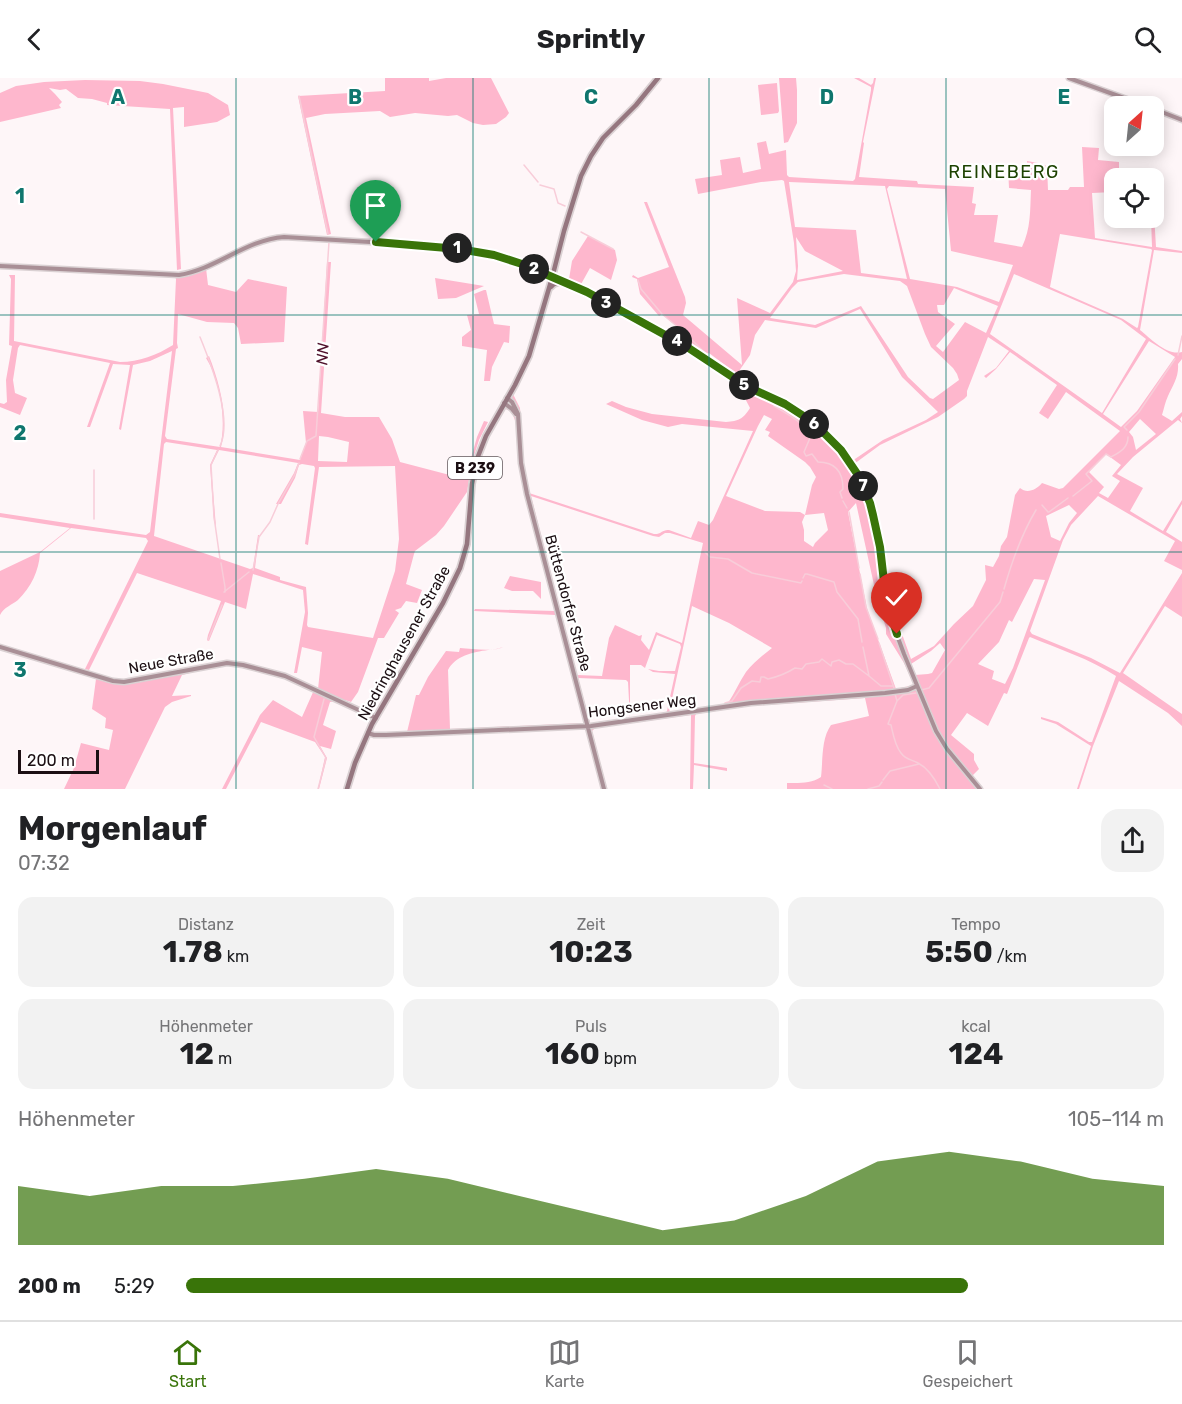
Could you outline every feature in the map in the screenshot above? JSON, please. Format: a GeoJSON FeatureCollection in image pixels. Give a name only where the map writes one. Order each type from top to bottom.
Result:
{"type":"FeatureCollection","features":[{"type":"Feature","properties":{"kind":"main road","name":"Niedringhausener Straße"},"geometry":{"type":"LineString","coordinates":[[347,789],[368,733],[457,578],[467,544],[472,484],[477,459],[486,436],[529,356],[581,176],[603,138],[636,105],[656,78]]}},
{"type":"Feature","properties":{"kind":"main road"},"geometry":{"type":"LineString","coordinates":[[1069,78],[1118,96]]}},
{"type":"Feature","properties":{"kind":"main road"},"geometry":{"type":"LineString","coordinates":[[1164,114],[1182,120]]}},
{"type":"Feature","properties":{"kind":"main road"},"geometry":{"type":"LineString","coordinates":[[0,266],[179,274],[195,272],[263,240],[284,237],[441,246],[494,255],[553,276],[578,288],[687,347],[746,386],[794,409],[813,423],[841,450],[858,475],[870,503],[880,547],[888,611],[917,686],[936,731],[980,789]]}},
{"type":"Feature","properties":{"kind":"main road"},"geometry":{"type":"LineString","coordinates":[[553,276],[561,282],[578,288]]}},
{"type":"Feature","properties":{"kind":"main road"},"geometry":{"type":"LineString","coordinates":[[549,289],[561,282]]}},
{"type":"Feature","properties":{"kind":"main road","name":"Büttendorfer Straße"},"geometry":{"type":"LineString","coordinates":[[506,401],[519,421],[521,463],[525,485],[604,789]]}},
{"type":"Feature","properties":{"kind":"main road","name":"Neue Straße"},"geometry":{"type":"LineString","coordinates":[[0,647],[112,681],[124,682],[227,663],[243,665],[294,679],[376,718]]}},
{"type":"Feature","properties":{"kind":"main road","name":"Hongsener Weg"},"geometry":{"type":"LineString","coordinates":[[368,733],[386,735],[588,726],[751,703],[885,693],[908,690],[917,686]]}},
{"type":"Feature","properties":{"kind":"shaded area"},"geometry":{"type":"Polygon","coordinates":[[[385,78],[429,78],[429,81],[446,78],[491,78],[509,113],[496,124],[483,125],[457,115],[415,113],[390,117],[380,111],[325,114],[306,118],[331,234],[327,235],[298,96],[385,91],[385,78]]]}},
{"type":"Feature","properties":{"kind":"shaded area"},"geometry":{"type":"Polygon","coordinates":[[[779,78],[796,78],[797,90],[797,123],[788,142],[784,143],[779,78]]]}},
{"type":"Feature","properties":{"kind":"shaded area"},"geometry":{"type":"Polygon","coordinates":[[[854,78],[859,78],[871,85],[876,78],[863,142],[859,177],[917,181],[918,184],[974,187],[972,203],[976,204],[974,215],[998,215],[994,242],[1022,247],[1029,226],[1031,190],[1009,188],[1008,168],[1027,169],[1027,161],[1038,163],[1047,166],[1048,190],[1084,187],[1082,147],[1099,148],[1098,160],[1119,162],[1119,168],[1104,168],[1104,192],[1092,193],[1095,238],[1152,247],[1151,228],[1155,228],[1156,247],[1182,251],[1182,253],[1154,250],[1140,330],[1165,349],[1176,353],[1182,352],[1177,377],[1162,415],[1172,421],[1182,412],[1180,419],[1182,423],[1178,420],[1133,457],[1117,474],[1143,488],[1130,511],[1163,531],[1182,500],[1166,532],[1182,542],[1182,570],[1164,561],[1175,541],[1098,496],[1071,525],[1063,540],[1030,631],[1032,634],[1091,658],[1120,673],[1182,573],[1182,617],[1165,606],[1123,673],[1182,714],[1182,726],[1168,713],[1119,681],[1093,746],[1079,789],[1077,789],[1091,746],[1041,717],[1058,722],[1092,742],[1116,676],[1085,659],[1030,637],[1007,694],[1004,693],[988,726],[967,713],[951,735],[974,754],[974,760],[979,769],[970,778],[980,789],[787,789],[787,783],[809,782],[821,777],[824,743],[831,725],[869,716],[865,698],[750,706],[696,714],[694,763],[727,768],[727,771],[694,765],[693,789],[690,789],[691,715],[595,728],[592,731],[607,789],[602,789],[587,732],[583,728],[407,732],[416,695],[419,695],[446,651],[459,652],[460,648],[494,650],[465,655],[455,661],[448,670],[450,729],[584,722],[556,615],[474,611],[475,609],[555,611],[520,474],[515,422],[510,410],[504,409],[513,394],[520,408],[523,461],[529,493],[654,534],[669,530],[691,538],[698,521],[709,525],[713,520],[753,431],[682,424],[668,427],[642,420],[606,404],[612,401],[652,414],[726,422],[740,419],[750,408],[737,383],[769,399],[771,396],[791,410],[822,438],[825,436],[846,460],[863,488],[865,484],[877,519],[893,609],[911,659],[934,646],[973,606],[986,580],[985,565],[993,567],[1007,537],[1015,495],[1020,488],[1026,491],[1031,490],[1042,483],[1059,489],[1063,488],[1120,431],[1066,392],[1048,419],[1039,413],[1057,385],[1010,352],[996,369],[986,378],[984,376],[996,368],[1009,351],[988,337],[964,399],[938,417],[880,445],[854,464],[852,461],[883,440],[938,412],[902,377],[860,309],[816,328],[765,320],[755,335],[750,355],[737,374],[709,353],[704,356],[682,343],[687,335],[662,314],[659,316],[640,294],[637,279],[632,277],[633,275],[638,278],[669,267],[644,202],[647,202],[685,297],[683,315],[742,365],[737,298],[770,313],[793,282],[796,271],[784,181],[761,182],[698,194],[695,179],[722,175],[720,160],[740,157],[743,173],[761,169],[757,143],[766,141],[769,154],[786,150],[789,177],[853,181],[871,90],[871,87],[854,78]],[[789,182],[795,227],[856,230],[861,273],[907,279],[885,186],[789,182]],[[889,186],[887,189],[910,279],[957,287],[999,302],[1013,265],[951,251],[945,189],[889,186]],[[1060,234],[1050,287],[1123,319],[1137,328],[1152,250],[1060,234]],[[796,237],[797,280],[843,271],[805,251],[796,237]],[[844,274],[798,282],[770,318],[815,325],[861,306],[908,377],[930,398],[933,399],[959,380],[953,368],[931,347],[907,286],[900,281],[844,274]],[[1014,274],[990,334],[1102,413],[1146,339],[1121,320],[1014,274]],[[954,288],[944,305],[937,305],[938,312],[955,324],[936,346],[943,352],[965,322],[986,333],[998,306],[954,288]],[[1149,341],[1103,414],[1121,427],[1137,411],[1175,357],[1149,341]],[[764,415],[726,496],[765,511],[800,512],[805,515],[816,477],[805,462],[768,436],[770,432],[765,430],[772,419],[764,415]],[[1140,419],[1129,432],[1133,437],[1136,450],[1156,434],[1140,419]],[[1106,454],[1089,472],[1104,487],[1099,493],[1108,498],[1120,481],[1112,476],[1121,465],[1106,454]],[[531,496],[577,675],[602,676],[609,638],[615,625],[639,636],[642,635],[641,640],[649,650],[656,632],[682,643],[703,543],[670,533],[659,537],[653,536],[531,496]],[[856,503],[848,512],[867,609],[896,689],[914,685],[904,663],[886,634],[856,503]],[[1069,505],[1046,516],[1051,537],[1060,541],[1077,513],[1069,505]],[[824,513],[805,515],[802,522],[804,541],[813,547],[828,530],[824,513]],[[1034,579],[1012,622],[1009,620],[999,642],[978,664],[994,671],[992,679],[1005,684],[1045,580],[1034,579]],[[692,606],[669,713],[728,703],[746,672],[772,648],[729,623],[692,606]],[[657,635],[645,668],[641,665],[630,665],[630,719],[667,711],[675,674],[653,672],[648,669],[675,671],[681,647],[680,644],[657,635]],[[940,643],[911,664],[915,675],[932,673],[945,650],[940,643]],[[578,678],[590,723],[630,719],[626,680],[578,678]]]}},
{"type":"Feature","properties":{"kind":"shaded area"},"geometry":{"type":"Polygon","coordinates":[[[85,80],[140,81],[163,84],[208,93],[228,105],[230,115],[217,122],[184,127],[184,107],[173,108],[181,269],[177,270],[170,109],[107,105],[107,103],[92,99],[78,98],[66,89],[49,88],[62,102],[59,105],[61,108],[0,122],[0,93],[16,86],[85,80]]]}},
{"type":"Feature","properties":{"kind":"shaded area"},"geometry":{"type":"Polygon","coordinates":[[[777,83],[778,113],[761,115],[758,85],[777,83]]]}},
{"type":"Feature","properties":{"kind":"shaded area"},"geometry":{"type":"Polygon","coordinates":[[[588,236],[615,250],[617,260],[611,280],[590,268],[580,286],[569,279],[572,261],[588,236]]]}},
{"type":"Feature","properties":{"kind":"shaded area"},"geometry":{"type":"Polygon","coordinates":[[[327,262],[331,262],[321,413],[345,417],[379,417],[392,439],[400,462],[465,479],[477,437],[484,421],[488,422],[472,462],[467,492],[444,526],[415,551],[406,584],[422,590],[417,603],[406,601],[401,608],[395,610],[399,613],[384,638],[378,638],[358,692],[351,702],[318,689],[322,652],[302,647],[297,673],[294,673],[305,612],[303,590],[253,574],[246,609],[225,602],[209,641],[207,640],[208,635],[221,601],[137,573],[89,670],[85,669],[148,541],[146,538],[71,528],[40,553],[36,572],[27,590],[0,615],[0,571],[40,552],[70,528],[0,517],[0,513],[146,535],[150,532],[172,351],[150,361],[133,365],[121,430],[119,429],[130,365],[113,364],[90,427],[87,427],[110,363],[20,345],[13,380],[15,393],[27,398],[20,415],[0,407],[0,403],[7,402],[6,380],[12,346],[9,345],[11,279],[9,275],[15,275],[14,341],[120,362],[148,357],[173,345],[175,277],[206,268],[208,285],[236,292],[248,279],[287,287],[284,342],[241,344],[238,328],[234,323],[207,322],[178,314],[178,348],[176,349],[165,436],[167,439],[220,447],[223,425],[221,401],[215,378],[206,358],[209,356],[217,378],[224,413],[223,436],[221,447],[300,460],[306,443],[303,411],[318,412],[327,262]],[[319,436],[318,461],[347,462],[349,442],[319,436]],[[166,442],[154,536],[250,569],[253,568],[259,535],[255,568],[280,577],[280,580],[306,587],[308,627],[373,638],[395,571],[399,539],[395,466],[319,467],[308,545],[305,544],[314,466],[299,465],[295,478],[281,504],[276,504],[298,463],[219,450],[211,466],[216,527],[210,465],[217,450],[166,442]]]}},
{"type":"Feature","properties":{"kind":"shaded area"},"geometry":{"type":"Polygon","coordinates":[[[435,278],[484,286],[456,298],[438,299],[435,278]]]}},
{"type":"Feature","properties":{"kind":"shaded area"},"geometry":{"type":"Polygon","coordinates":[[[486,290],[494,324],[510,326],[509,343],[504,342],[492,367],[490,381],[484,381],[487,350],[462,346],[462,337],[471,330],[467,315],[479,314],[474,294],[486,290]]]}},
{"type":"Feature","properties":{"kind":"shaded area"},"geometry":{"type":"Polygon","coordinates":[[[510,576],[541,582],[541,599],[533,591],[512,591],[504,588],[510,576]]]}},
{"type":"Feature","properties":{"kind":"shaded area"},"geometry":{"type":"Polygon","coordinates":[[[209,668],[182,675],[172,696],[191,696],[172,702],[165,707],[125,789],[64,789],[74,768],[81,743],[109,750],[113,730],[105,728],[106,718],[92,709],[96,679],[124,684],[209,668]]]}},
{"type":"Feature","properties":{"kind":"shaded area"},"geometry":{"type":"Polygon","coordinates":[[[314,690],[337,701],[330,702],[323,725],[336,731],[331,749],[320,746],[327,758],[319,789],[325,757],[315,742],[261,722],[226,789],[222,789],[260,715],[273,700],[302,717],[314,690]]]}},
{"type":"Feature","properties":{"kind":"waterway","name":"NN"},"geometry":{"type":"LineString","coordinates":[[299,96],[328,234]]}},
{"type":"Feature","properties":{"kind":"waterway"},"geometry":{"type":"LineString","coordinates":[[524,165],[538,182]]}},
{"type":"Feature","properties":{"kind":"waterway"},"geometry":{"type":"LineString","coordinates":[[540,185],[554,189],[558,203],[565,206]]}},
{"type":"Feature","properties":{"kind":"waterway"},"geometry":{"type":"LineString","coordinates":[[581,232],[613,249]]}},
{"type":"Feature","properties":{"kind":"waterway","name":"NN"},"geometry":{"type":"LineString","coordinates":[[300,459],[307,441],[316,436],[329,242]]}},
{"type":"Feature","properties":{"kind":"waterway"},"geometry":{"type":"LineString","coordinates":[[638,280],[641,289],[662,314],[690,337]]}},
{"type":"Feature","properties":{"kind":"waterway"},"geometry":{"type":"LineString","coordinates":[[1178,355],[1182,336]]}},
{"type":"Feature","properties":{"kind":"waterway","name":"NN"},"geometry":{"type":"LineString","coordinates":[[200,337],[215,376],[222,407],[224,421],[220,446]]}},
{"type":"Feature","properties":{"kind":"waterway"},"geometry":{"type":"LineString","coordinates":[[691,339],[704,352],[735,375]]}},
{"type":"Feature","properties":{"kind":"waterway"},"geometry":{"type":"LineString","coordinates":[[1127,430],[1124,427],[1139,412],[1175,359]]}},
{"type":"Feature","properties":{"kind":"waterway"},"geometry":{"type":"LineString","coordinates":[[739,377],[763,392]]}},
{"type":"Feature","properties":{"kind":"waterway"},"geometry":{"type":"LineString","coordinates":[[761,396],[765,399]]}},
{"type":"Feature","properties":{"kind":"waterway"},"geometry":{"type":"LineString","coordinates":[[772,401],[774,406],[795,419],[808,432],[810,438],[804,452],[806,456],[812,454],[818,462],[830,464],[838,470],[843,483],[843,489],[840,492],[842,498]]}},
{"type":"Feature","properties":{"kind":"waterway"},"geometry":{"type":"LineString","coordinates":[[1106,454],[1111,457],[1120,451],[1127,444],[1128,437]]}},
{"type":"Feature","properties":{"kind":"waterway","name":"NN"},"geometry":{"type":"LineString","coordinates":[[218,450],[211,465],[214,517],[220,559]]}},
{"type":"Feature","properties":{"kind":"waterway"},"geometry":{"type":"LineString","coordinates":[[1096,464],[1105,455]]}},
{"type":"Feature","properties":{"kind":"waterway","name":"NN"},"geometry":{"type":"LineString","coordinates":[[253,570],[259,537],[270,522],[299,463]]}},
{"type":"Feature","properties":{"kind":"waterway"},"geometry":{"type":"LineString","coordinates":[[1073,496],[1092,481],[1086,474],[1095,465]]}},
{"type":"Feature","properties":{"kind":"waterway"},"geometry":{"type":"LineString","coordinates":[[94,470],[94,519]]}},
{"type":"Feature","properties":{"kind":"waterway"},"geometry":{"type":"LineString","coordinates":[[1042,505],[1049,512],[1068,498]]}},
{"type":"Feature","properties":{"kind":"waterway"},"geometry":{"type":"LineString","coordinates":[[843,501],[847,508]]}},
{"type":"Feature","properties":{"kind":"waterway"},"geometry":{"type":"LineString","coordinates":[[1004,589],[1017,548],[1036,510]]}},
{"type":"Feature","properties":{"kind":"waterway"},"geometry":{"type":"LineString","coordinates":[[849,512],[859,568]]}},
{"type":"Feature","properties":{"kind":"waterway"},"geometry":{"type":"LineString","coordinates":[[705,552],[710,557],[728,559],[752,573],[801,583],[802,581]]}},
{"type":"Feature","properties":{"kind":"waterway","name":"NN"},"geometry":{"type":"LineString","coordinates":[[221,563],[225,592]]}},
{"type":"Feature","properties":{"kind":"waterway","name":"NN"},"geometry":{"type":"LineString","coordinates":[[224,592],[249,572]]}},
{"type":"Feature","properties":{"kind":"waterway"},"geometry":{"type":"LineString","coordinates":[[803,578],[807,574],[834,582],[837,592],[858,619],[862,642]]}},
{"type":"Feature","properties":{"kind":"waterway"},"geometry":{"type":"LineString","coordinates":[[860,574],[866,607],[878,639]]}},
{"type":"Feature","properties":{"kind":"waterway"},"geometry":{"type":"LineString","coordinates":[[921,690],[929,688],[1000,602],[1003,592]]}},
{"type":"Feature","properties":{"kind":"waterway"},"geometry":{"type":"LineString","coordinates":[[208,640],[222,605]]}},
{"type":"Feature","properties":{"kind":"waterway"},"geometry":{"type":"LineString","coordinates":[[879,643],[894,688]]}},
{"type":"Feature","properties":{"kind":"waterway"},"geometry":{"type":"LineString","coordinates":[[863,647],[869,676],[881,686],[894,686]]}},
{"type":"Feature","properties":{"kind":"waterway"},"geometry":{"type":"LineString","coordinates":[[725,703],[732,701],[741,688],[752,681],[760,682],[761,677],[768,679],[795,668],[802,669],[806,664],[819,662],[822,659],[831,666],[832,662],[839,660],[846,664],[853,664],[869,676]]}},
{"type":"Feature","properties":{"kind":"waterway"},"geometry":{"type":"LineString","coordinates":[[898,700],[903,695],[916,693]]}},
{"type":"Feature","properties":{"kind":"waterway"},"geometry":{"type":"LineString","coordinates":[[895,694],[897,701],[888,724],[891,725],[897,747],[905,757],[922,765],[940,789]]}},
{"type":"Feature","properties":{"kind":"waterway"},"geometry":{"type":"LineString","coordinates":[[318,789],[326,758],[314,737],[324,699]]}},
{"type":"Feature","properties":{"kind":"waterway"},"geometry":{"type":"LineString","coordinates":[[883,780],[890,771],[919,764]]}},
{"type":"Feature","properties":{"kind":"waterway"},"geometry":{"type":"LineString","coordinates":[[868,789],[879,786],[882,782]]}},
{"type":"Feature","properties":{"kind":"waterway"},"geometry":{"type":"LineString","coordinates":[[824,785],[832,789]]}},
{"type":"Feature","properties":{"kind":"district","name":"REINEBERG"},"geometry":{"type":"Point","coordinates":[1004,172]}},
{"type":"Feature","properties":{"kind":"route"},"geometry":{"type":"LineString","coordinates":[[376,242],[441,246],[494,255],[522,264],[587,292],[687,347],[746,386],[785,404],[802,415],[841,450],[858,475],[873,515],[880,547],[888,611],[897,634]]}}]}
